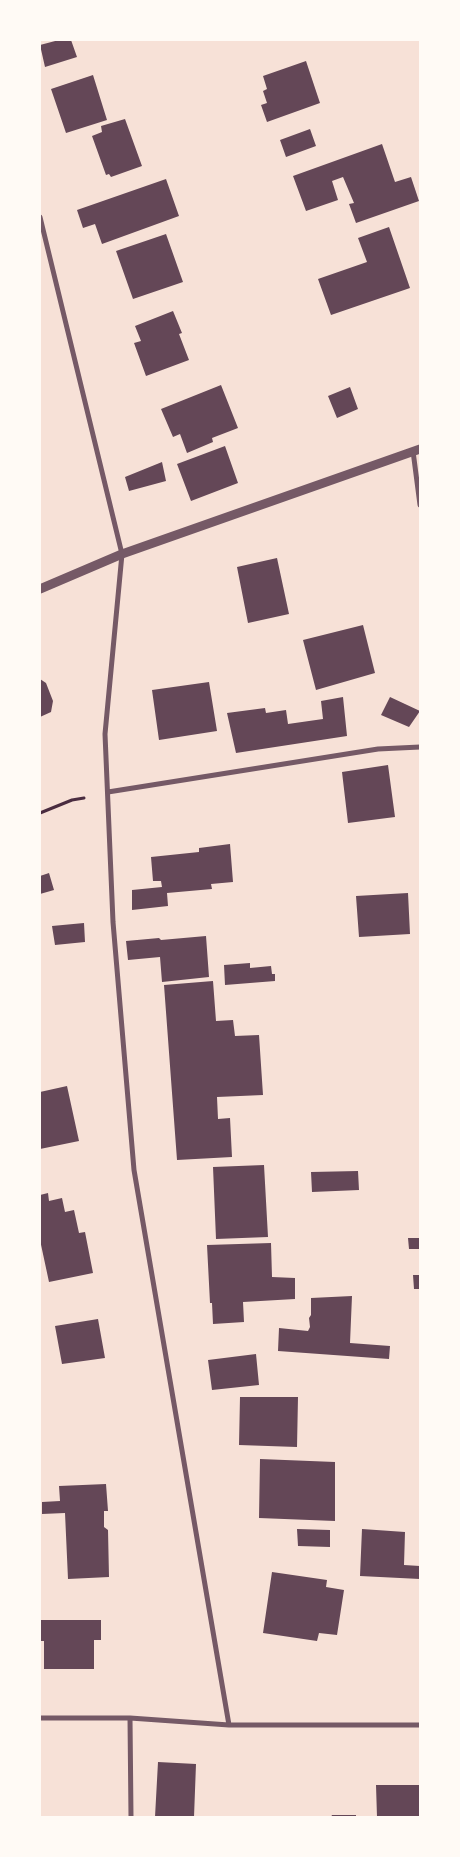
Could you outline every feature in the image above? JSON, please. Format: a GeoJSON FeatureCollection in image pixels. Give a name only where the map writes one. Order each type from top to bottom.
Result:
{"type":"FeatureCollection","features":[{"type":"Feature","properties":{"kind":"street"},"geometry":{"type":"LineString","coordinates":[[40,218],[122,554],[105,734],[114,922],[134,1170],[229,1724]]}},
{"type":"Feature","properties":{"kind":"street"},"geometry":{"type":"LineString","coordinates":[[40,589],[122,554],[416,450],[420,505]]}},
{"type":"Feature","properties":{"kind":"street"},"geometry":{"type":"LineString","coordinates":[[108,792],[378,749],[420,746]]}},
{"type":"Feature","properties":{"kind":"street"},"geometry":{"type":"LineString","coordinates":[[40,1718],[130,1718],[229,1724],[420,1725]]}},
{"type":"Feature","properties":{"kind":"street"},"geometry":{"type":"LineString","coordinates":[[130,1718],[132,1817]]}},
{"type":"Feature","properties":{"kind":"path"},"geometry":{"type":"LineString","coordinates":[[40,813],[72,800],[108,792]]}},
{"type":"Feature","properties":{"kind":"building"},"geometry":{"type":"Polygon","coordinates":[[[59,40],[71,40],[77,57],[45,67],[40,45],[59,40]]]}},
{"type":"Feature","properties":{"kind":"building"},"geometry":{"type":"Polygon","coordinates":[[[306,61],[320,103],[267,122],[261,105],[267,103],[263,91],[267,89],[263,76],[306,61]]]}},
{"type":"Feature","properties":{"kind":"building"},"geometry":{"type":"Polygon","coordinates":[[[93,75],[107,120],[66,133],[51,89],[93,75]]]}},
{"type":"Feature","properties":{"kind":"building"},"geometry":{"type":"Polygon","coordinates":[[[125,119],[142,166],[111,177],[109,174],[106,175],[92,136],[102,132],[101,126],[125,119]]]}},
{"type":"Feature","properties":{"kind":"building"},"geometry":{"type":"Polygon","coordinates":[[[310,129],[316,146],[286,157],[280,140],[310,129]]]}},
{"type":"Feature","properties":{"kind":"building"},"geometry":{"type":"Polygon","coordinates":[[[382,144],[395,182],[411,177],[419,201],[356,223],[349,204],[354,203],[343,177],[332,181],[338,200],[306,211],[293,176],[382,144]]]}},
{"type":"Feature","properties":{"kind":"building"},"geometry":{"type":"Polygon","coordinates":[[[166,179],[179,216],[102,244],[95,224],[83,228],[77,210],[166,179]]]}},
{"type":"Feature","properties":{"kind":"building"},"geometry":{"type":"Polygon","coordinates":[[[389,227],[410,288],[331,315],[318,279],[367,262],[358,238],[389,227]]]}},
{"type":"Feature","properties":{"kind":"building"},"geometry":{"type":"Polygon","coordinates":[[[166,234],[183,282],[133,299],[116,251],[166,234]]]}},
{"type":"Feature","properties":{"kind":"building"},"geometry":{"type":"Polygon","coordinates":[[[173,311],[182,333],[179,334],[189,360],[146,376],[134,343],[141,341],[135,326],[173,311]]]}},
{"type":"Feature","properties":{"kind":"building"},"geometry":{"type":"Polygon","coordinates":[[[221,385],[238,428],[212,438],[213,442],[187,453],[180,434],[173,437],[161,409],[221,385]]]}},
{"type":"Feature","properties":{"kind":"building"},"geometry":{"type":"Polygon","coordinates":[[[350,387],[358,409],[337,418],[328,396],[350,387]]]}},
{"type":"Feature","properties":{"kind":"building"},"geometry":{"type":"Polygon","coordinates":[[[225,446],[238,483],[191,501],[177,464],[225,446]]]}},
{"type":"Feature","properties":{"kind":"building"},"geometry":{"type":"Polygon","coordinates":[[[162,462],[166,481],[129,491],[125,477],[162,462]]]}},
{"type":"Feature","properties":{"kind":"building"},"geometry":{"type":"Polygon","coordinates":[[[277,558],[289,614],[248,623],[237,567],[277,558]]]}},
{"type":"Feature","properties":{"kind":"building"},"geometry":{"type":"Polygon","coordinates":[[[363,625],[375,673],[316,690],[303,640],[363,625]]]}},
{"type":"Feature","properties":{"kind":"building"},"geometry":{"type":"Polygon","coordinates":[[[40,679],[46,683],[53,701],[51,712],[40,717],[40,679]]]}},
{"type":"Feature","properties":{"kind":"building"},"geometry":{"type":"Polygon","coordinates":[[[209,682],[217,731],[159,740],[152,690],[209,682]]]}},
{"type":"Feature","properties":{"kind":"building"},"geometry":{"type":"Polygon","coordinates":[[[343,697],[347,736],[236,753],[227,713],[265,708],[266,713],[286,710],[288,724],[323,719],[321,701],[343,697]]]}},
{"type":"Feature","properties":{"kind":"building"},"geometry":{"type":"Polygon","coordinates":[[[390,697],[420,711],[409,727],[381,715],[390,697]]]}},
{"type":"Feature","properties":{"kind":"building"},"geometry":{"type":"Polygon","coordinates":[[[388,765],[395,817],[348,823],[342,772],[388,765]]]}},
{"type":"Feature","properties":{"kind":"building"},"geometry":{"type":"Polygon","coordinates":[[[230,844],[233,882],[211,884],[212,889],[167,893],[168,906],[132,910],[132,890],[162,887],[161,881],[153,881],[151,857],[199,852],[199,848],[230,844]]]}},
{"type":"Feature","properties":{"kind":"building"},"geometry":{"type":"Polygon","coordinates":[[[49,873],[54,890],[40,894],[40,876],[49,873]]]}},
{"type":"Feature","properties":{"kind":"building"},"geometry":{"type":"Polygon","coordinates":[[[408,893],[410,934],[359,937],[356,896],[408,893]]]}},
{"type":"Feature","properties":{"kind":"building"},"geometry":{"type":"Polygon","coordinates":[[[84,923],[85,942],[55,945],[52,926],[84,923]]]}},
{"type":"Feature","properties":{"kind":"building"},"geometry":{"type":"Polygon","coordinates":[[[206,936],[209,977],[162,982],[160,957],[128,960],[126,941],[206,936]]]}},
{"type":"Feature","properties":{"kind":"building"},"geometry":{"type":"Polygon","coordinates":[[[250,963],[250,968],[271,966],[272,974],[275,974],[275,981],[225,985],[224,965],[250,963]]]}},
{"type":"Feature","properties":{"kind":"building"},"geometry":{"type":"Polygon","coordinates":[[[213,981],[216,1021],[233,1020],[235,1036],[259,1035],[263,1095],[217,1097],[218,1119],[230,1118],[232,1157],[177,1160],[164,985],[213,981]]]}},
{"type":"Feature","properties":{"kind":"building"},"geometry":{"type":"Polygon","coordinates":[[[67,1086],[79,1141],[40,1149],[40,1092],[67,1086]]]}},
{"type":"Feature","properties":{"kind":"building"},"geometry":{"type":"Polygon","coordinates":[[[264,1165],[268,1237],[216,1239],[213,1167],[264,1165]]]}},
{"type":"Feature","properties":{"kind":"building"},"geometry":{"type":"Polygon","coordinates":[[[358,1171],[359,1190],[312,1192],[311,1172],[358,1171]]]}},
{"type":"Feature","properties":{"kind":"building"},"geometry":{"type":"Polygon","coordinates":[[[48,1193],[49,1201],[62,1198],[65,1212],[74,1210],[79,1233],[85,1232],[93,1273],[49,1282],[40,1240],[40,1195],[48,1193]]]}},
{"type":"Feature","properties":{"kind":"building"},"geometry":{"type":"Polygon","coordinates":[[[408,1238],[420,1238],[420,1249],[409,1249],[408,1238]]]}},
{"type":"Feature","properties":{"kind":"building"},"geometry":{"type":"Polygon","coordinates":[[[271,1243],[272,1277],[295,1278],[295,1299],[243,1302],[244,1322],[213,1324],[207,1245],[271,1243]]]}},
{"type":"Feature","properties":{"kind":"building"},"geometry":{"type":"Polygon","coordinates":[[[413,1275],[420,1275],[420,1289],[414,1289],[413,1275]]]}},
{"type":"Feature","properties":{"kind":"building"},"geometry":{"type":"Polygon","coordinates":[[[352,1296],[350,1343],[390,1346],[389,1359],[278,1351],[279,1328],[308,1331],[310,1327],[311,1298],[352,1296]]]}},
{"type":"Feature","properties":{"kind":"building"},"geometry":{"type":"Polygon","coordinates":[[[98,1319],[105,1358],[62,1364],[55,1326],[98,1319]]]}},
{"type":"Feature","properties":{"kind":"building"},"geometry":{"type":"Polygon","coordinates":[[[256,1354],[259,1385],[212,1390],[208,1360],[256,1354]]]}},
{"type":"Feature","properties":{"kind":"building"},"geometry":{"type":"Polygon","coordinates":[[[240,1397],[298,1397],[297,1447],[239,1445],[240,1397]]]}},
{"type":"Feature","properties":{"kind":"building"},"geometry":{"type":"Polygon","coordinates":[[[260,1459],[335,1462],[335,1521],[259,1518],[260,1459]]]}},
{"type":"Feature","properties":{"kind":"building"},"geometry":{"type":"Polygon","coordinates":[[[106,1484],[108,1511],[104,1511],[104,1527],[108,1530],[109,1577],[68,1579],[65,1513],[42,1514],[42,1502],[60,1501],[59,1486],[106,1484]]]}},
{"type":"Feature","properties":{"kind":"building"},"geometry":{"type":"Polygon","coordinates":[[[297,1529],[330,1530],[330,1547],[298,1546],[297,1529]]]}},
{"type":"Feature","properties":{"kind":"building"},"geometry":{"type":"Polygon","coordinates":[[[362,1529],[405,1532],[404,1565],[420,1566],[420,1579],[360,1576],[362,1529]]]}},
{"type":"Feature","properties":{"kind":"building"},"geometry":{"type":"Polygon","coordinates":[[[272,1572],[327,1580],[326,1587],[344,1590],[337,1635],[319,1633],[317,1641],[263,1633],[272,1572]]]}},
{"type":"Feature","properties":{"kind":"building"},"geometry":{"type":"Polygon","coordinates":[[[40,1620],[101,1620],[101,1640],[94,1640],[94,1669],[44,1669],[44,1641],[40,1641],[40,1620]]]}},
{"type":"Feature","properties":{"kind":"building"},"geometry":{"type":"Polygon","coordinates":[[[158,1762],[196,1764],[194,1817],[155,1817],[158,1762]]]}},
{"type":"Feature","properties":{"kind":"building"},"geometry":{"type":"Polygon","coordinates":[[[376,1785],[419,1785],[420,1817],[377,1817],[376,1785]]]}},
{"type":"Feature","properties":{"kind":"building"},"geometry":{"type":"Polygon","coordinates":[[[332,1815],[356,1815],[356,1817],[331,1817],[332,1815]]]}}]}
